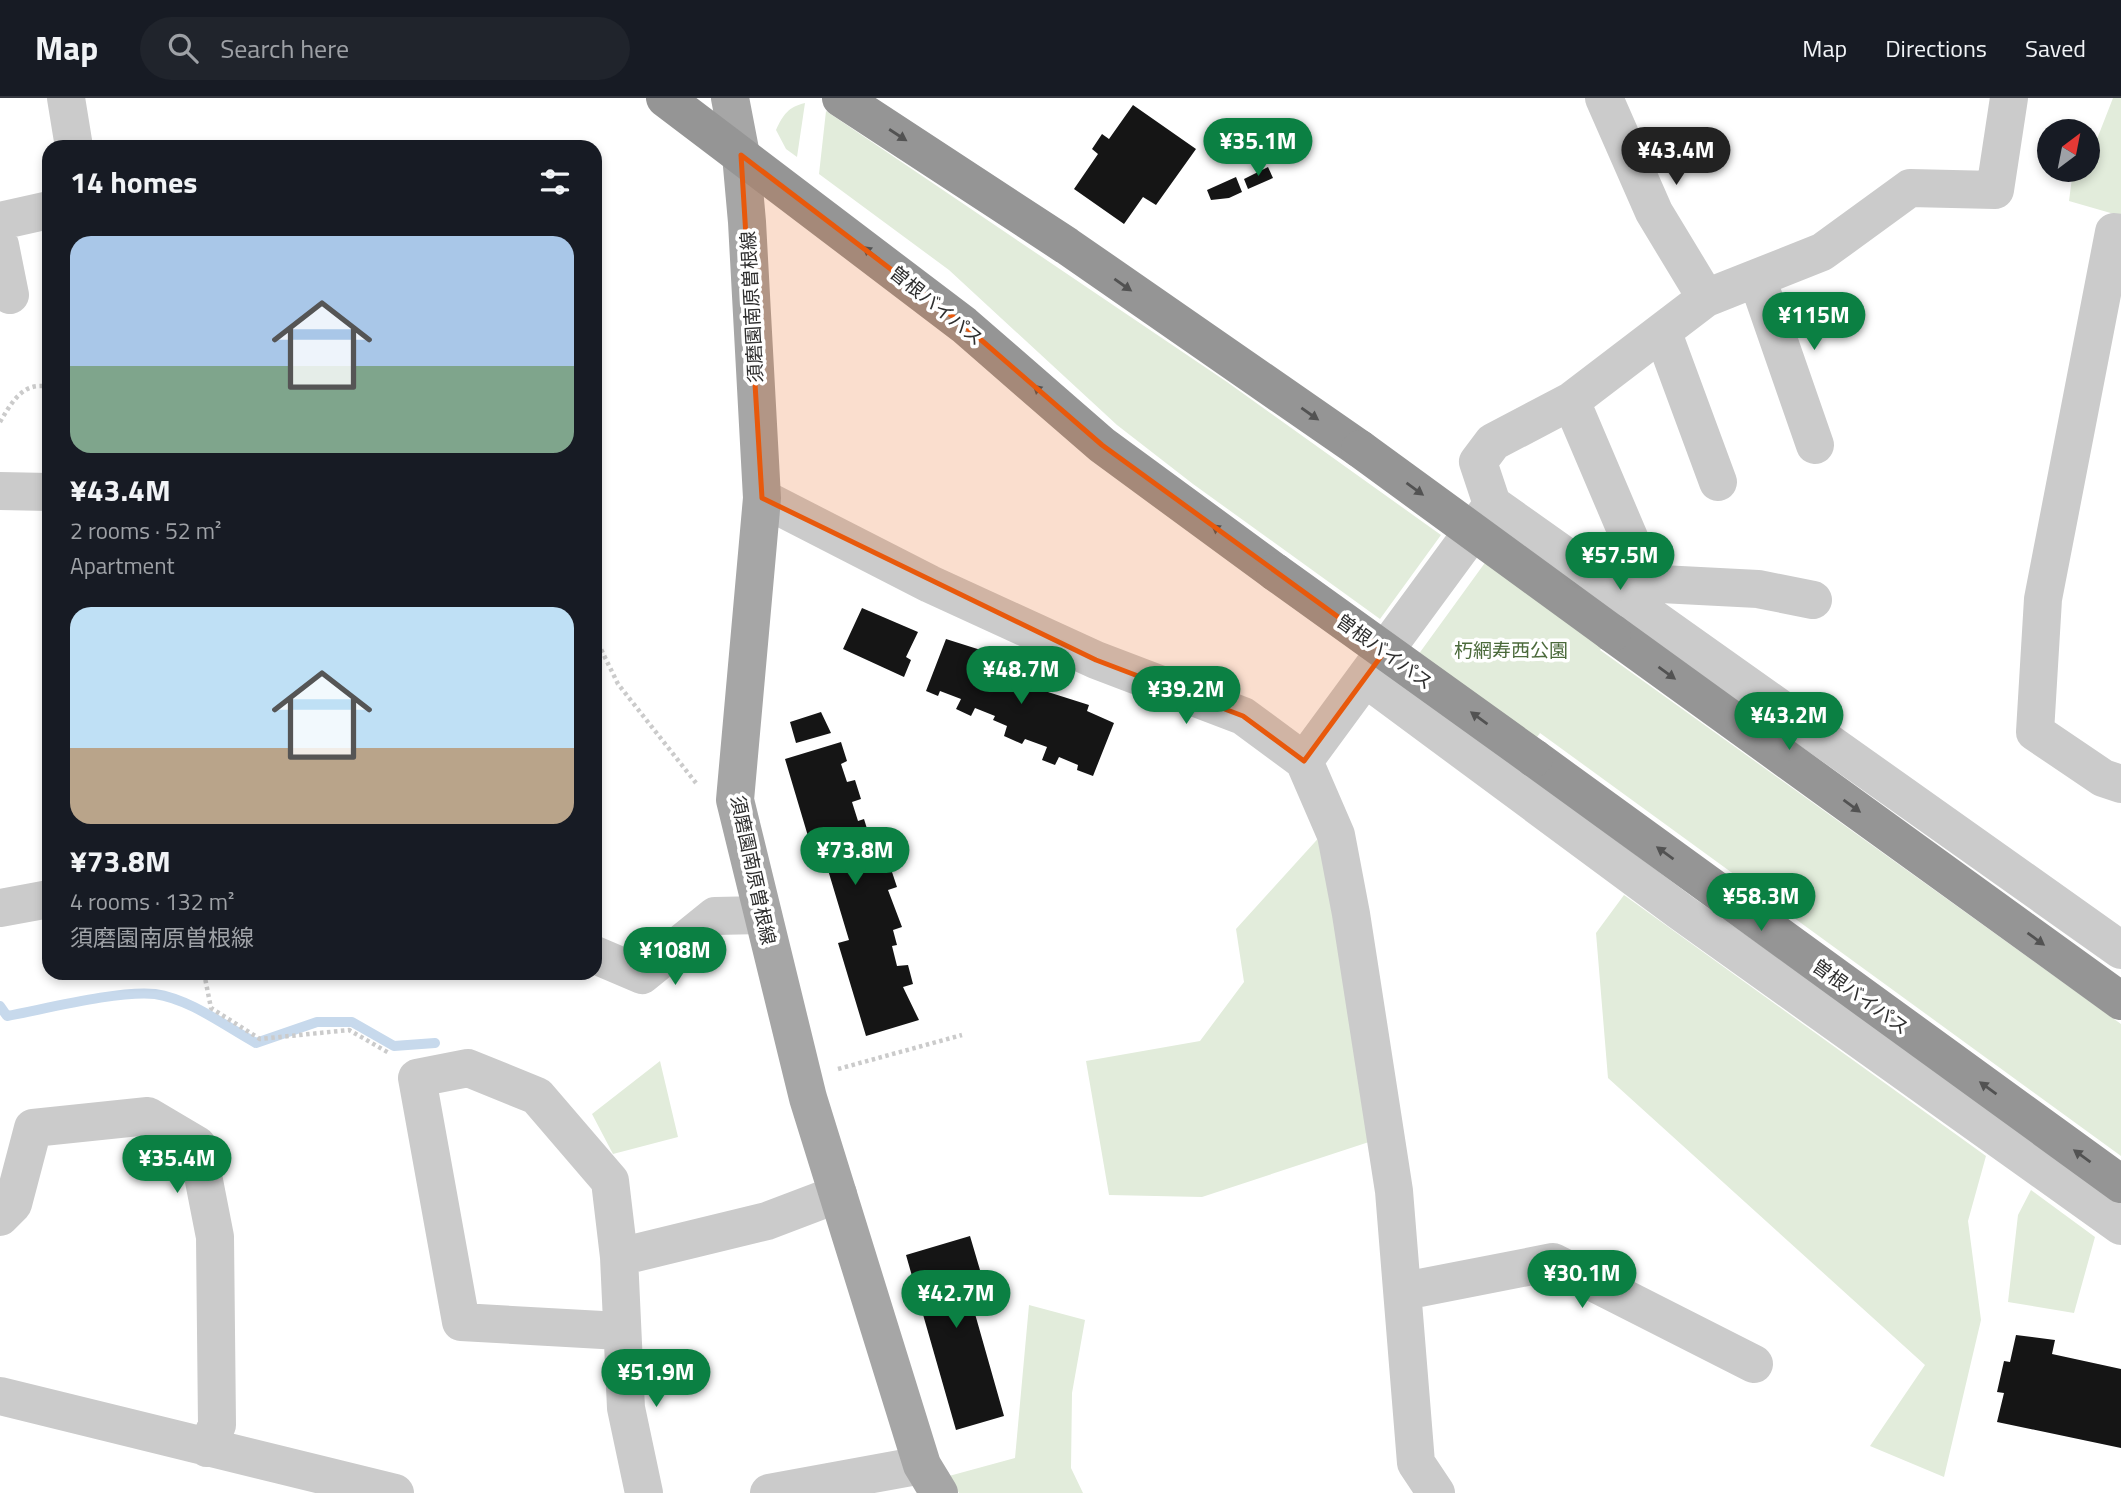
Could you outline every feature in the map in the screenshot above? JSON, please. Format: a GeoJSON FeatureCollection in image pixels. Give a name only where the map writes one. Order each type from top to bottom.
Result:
{"type":"FeatureCollection","features":[{"type":"Feature","properties":{"kind":"highway","name":"曽根バイパス"},"geometry":{"type":"LineString","coordinates":[[665,98],[964,325],[1102,445],[2121,1185]]}},
{"type":"Feature","properties":{"kind":"highway"},"geometry":{"type":"LineString","coordinates":[[841,98],[1067,246],[1360,449],[1628,603],[2121,1001]]}},
{"type":"Feature","properties":{"kind":"main road","name":"須磨園南原曽根線"},"geometry":{"type":"LineString","coordinates":[[730,98],[741,155],[762,498],[735,800],[803,1079],[930,1479]]}},
{"type":"Feature","properties":{"kind":"street"},"geometry":{"type":"LineString","coordinates":[[66,98],[73,140]]}},
{"type":"Feature","properties":{"kind":"street"},"geometry":{"type":"LineString","coordinates":[[1604,98],[1654,212],[1706,298]]}},
{"type":"Feature","properties":{"kind":"street"},"geometry":{"type":"LineString","coordinates":[[2009,98],[1995,190],[1910,188],[1822,252],[1706,298],[1571,401],[1493,442],[1478,462],[1492,505],[2121,950]]}},
{"type":"Feature","properties":{"kind":"street"},"geometry":{"type":"LineString","coordinates":[[0,221],[42,212]]}},
{"type":"Feature","properties":{"kind":"street"},"geometry":{"type":"LineString","coordinates":[[2121,233],[2114,232],[2043,599],[2035,732],[2104,778],[2121,784]]}},
{"type":"Feature","properties":{"kind":"street"},"geometry":{"type":"LineString","coordinates":[[0,245],[10,295]]}},
{"type":"Feature","properties":{"kind":"street"},"geometry":{"type":"LineString","coordinates":[[1758,278],[1815,445]]}},
{"type":"Feature","properties":{"kind":"street"},"geometry":{"type":"LineString","coordinates":[[1663,333],[1718,482]]}},
{"type":"Feature","properties":{"kind":"street"},"geometry":{"type":"LineString","coordinates":[[1571,401],[1628,603]]}},
{"type":"Feature","properties":{"kind":"street"},"geometry":{"type":"LineString","coordinates":[[0,491],[42,492]]}},
{"type":"Feature","properties":{"kind":"street"},"geometry":{"type":"LineString","coordinates":[[762,498],[930,584],[1096,660],[1243,716],[1304,761],[1336,835],[1351,914],[1394,1191],[1416,1463],[1436,1493]]}},
{"type":"Feature","properties":{"kind":"street"},"geometry":{"type":"LineString","coordinates":[[1304,761],[1492,505]]}},
{"type":"Feature","properties":{"kind":"street"},"geometry":{"type":"LineString","coordinates":[[1628,603],[1661,584],[1758,589],[1813,600]]}},
{"type":"Feature","properties":{"kind":"street"},"geometry":{"type":"LineString","coordinates":[[1365,678],[1681,912],[2121,1226]]}},
{"type":"Feature","properties":{"kind":"street"},"geometry":{"type":"LineString","coordinates":[[0,908],[42,900]]}},
{"type":"Feature","properties":{"kind":"street"},"geometry":{"type":"LineString","coordinates":[[602,958],[642,975],[715,916],[762,915]]}},
{"type":"Feature","properties":{"kind":"street"},"geometry":{"type":"LineString","coordinates":[[620,1331],[461,1322],[416,1078],[468,1068],[537,1096],[610,1181],[619,1257],[620,1331],[626,1408],[644,1493]]}},
{"type":"Feature","properties":{"kind":"street"},"geometry":{"type":"LineString","coordinates":[[0,1217],[13,1204],[33,1128],[148,1116],[197,1145],[215,1237],[217,1425],[206,1448]]}},
{"type":"Feature","properties":{"kind":"street"},"geometry":{"type":"LineString","coordinates":[[619,1257],[767,1222],[838,1194]]}},
{"type":"Feature","properties":{"kind":"street"},"geometry":{"type":"LineString","coordinates":[[1404,1291],[1553,1262],[1754,1364]]}},
{"type":"Feature","properties":{"kind":"street"},"geometry":{"type":"LineString","coordinates":[[0,1396],[396,1493]]}},
{"type":"Feature","properties":{"kind":"street"},"geometry":{"type":"LineString","coordinates":[[769,1493],[930,1479]]}},
{"type":"Feature","properties":{"kind":"path"},"geometry":{"type":"LineString","coordinates":[[0,422],[19,392],[37,384],[42,385]]}},
{"type":"Feature","properties":{"kind":"path"},"geometry":{"type":"LineString","coordinates":[[602,651],[618,684],[698,785],[735,800]]}},
{"type":"Feature","properties":{"kind":"path"},"geometry":{"type":"LineString","coordinates":[[205,980],[211,1008],[260,1039],[349,1030],[404,1060],[416,1078]]}},
{"type":"Feature","properties":{"kind":"path"},"geometry":{"type":"LineString","coordinates":[[803,1079],[962,1035]]}},
{"type":"Feature","properties":{"kind":"highlighted area"},"geometry":{"type":"Polygon","coordinates":[[[741,155],[964,325],[1102,445],[1385,651],[1304,761],[1243,716],[1096,660],[762,498],[741,155]]]}},
{"type":"Feature","properties":{"kind":"green space"},"geometry":{"type":"Polygon","coordinates":[[[2113,98],[2121,98],[2121,216],[2069,201],[2071,182],[2100,182],[2100,131],[2113,98]]]}},
{"type":"Feature","properties":{"kind":"green space"},"geometry":{"type":"Polygon","coordinates":[[[805,103],[797,157],[786,149],[776,130],[787,112],[805,103]]]}},
{"type":"Feature","properties":{"kind":"green space"},"geometry":{"type":"Polygon","coordinates":[[[826,111],[1227,382],[1441,535],[1380,619],[1193,484],[1117,425],[949,270],[819,174],[826,111]]]}},
{"type":"Feature","properties":{"kind":"green space","name":"朽網寿西公園"},"geometry":{"type":"Polygon","coordinates":[[[1508,531],[1625,615],[1600,650],[2121,1024],[2121,1156],[1540,733],[1514,768],[1397,684],[1508,531]]]}},
{"type":"Feature","properties":{"kind":"green space"},"geometry":{"type":"Polygon","coordinates":[[[1324,832],[1372,1141],[1202,1197],[1109,1195],[1086,1061],[1200,1041],[1244,982],[1236,929],[1324,832]]]}},
{"type":"Feature","properties":{"kind":"green space"},"geometry":{"type":"Polygon","coordinates":[[[1624,895],[1986,1156],[1968,1221],[1981,1320],[1944,1477],[1870,1446],[1925,1365],[1608,1078],[1596,933],[1624,895]]]}},
{"type":"Feature","properties":{"kind":"green space"},"geometry":{"type":"Polygon","coordinates":[[[660,1061],[678,1137],[613,1154],[592,1114],[660,1061]]]}},
{"type":"Feature","properties":{"kind":"green space"},"geometry":{"type":"Polygon","coordinates":[[[2031,1190],[2095,1237],[2074,1313],[2008,1302],[2018,1215],[2031,1190]]]}},
{"type":"Feature","properties":{"kind":"green space"},"geometry":{"type":"Polygon","coordinates":[[[1029,1305],[1085,1320],[1072,1393],[1071,1468],[1083,1493],[959,1493],[949,1476],[1015,1458],[1029,1305]]]}},
{"type":"Feature","properties":{"kind":"building"},"geometry":{"type":"Polygon","coordinates":[[[1133,105],[1196,149],[1156,205],[1143,197],[1124,224],[1074,189],[1098,154],[1092,149],[1102,134],[1109,139],[1133,105]]]}},
{"type":"Feature","properties":{"kind":"building"},"geometry":{"type":"Polygon","coordinates":[[[1268,167],[1273,178],[1248,189],[1244,179],[1268,167]]]}},
{"type":"Feature","properties":{"kind":"building"},"geometry":{"type":"Polygon","coordinates":[[[1236,177],[1242,192],[1229,198],[1211,200],[1207,190],[1236,177]]]}},
{"type":"Feature","properties":{"kind":"building"},"geometry":{"type":"Polygon","coordinates":[[[862,608],[918,632],[906,657],[911,660],[904,677],[843,649],[862,608]]]}},
{"type":"Feature","properties":{"kind":"building"},"geometry":{"type":"Polygon","coordinates":[[[946,639],[1006,658],[1004,662],[1034,674],[1029,686],[1089,705],[1087,711],[1114,723],[1093,776],[1077,770],[1078,765],[1059,757],[1055,765],[1042,760],[1047,747],[1025,739],[1022,744],[1004,736],[1007,726],[993,720],[995,716],[975,708],[971,716],[956,709],[961,699],[940,691],[938,696],[926,691],[946,639]]]}},
{"type":"Feature","properties":{"kind":"building"},"geometry":{"type":"Polygon","coordinates":[[[821,712],[831,733],[796,743],[790,722],[821,712]]]}},
{"type":"Feature","properties":{"kind":"building"},"geometry":{"type":"Polygon","coordinates":[[[841,742],[847,761],[841,764],[847,782],[855,780],[861,799],[852,802],[858,821],[864,819],[869,835],[879,832],[884,850],[875,853],[880,872],[891,869],[897,887],[888,890],[902,927],[893,930],[897,945],[892,946],[897,966],[908,965],[913,984],[903,987],[919,1020],[866,1036],[838,943],[849,940],[822,850],[813,853],[785,759],[841,742]]]}},
{"type":"Feature","properties":{"kind":"building"},"geometry":{"type":"Polygon","coordinates":[[[970,1236],[980,1270],[964,1275],[1004,1416],[956,1430],[906,1255],[970,1236]]]}},
{"type":"Feature","properties":{"kind":"building"},"geometry":{"type":"Polygon","coordinates":[[[2016,1335],[2055,1340],[2052,1354],[2121,1369],[2121,1448],[1997,1422],[2004,1393],[1997,1392],[2004,1361],[2010,1362],[2016,1335]]]}},
{"type":"Feature","properties":{"kind":"waterway"},"geometry":{"type":"LineString","coordinates":[[0,1006],[7,1016],[102,997],[155,994],[194,1007],[256,1043],[317,1022],[352,1022],[394,1046],[435,1043]]}}]}
